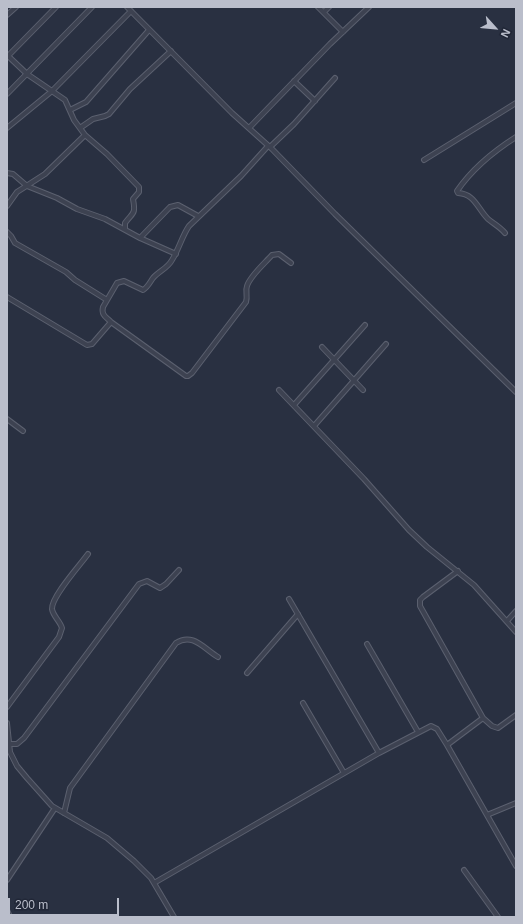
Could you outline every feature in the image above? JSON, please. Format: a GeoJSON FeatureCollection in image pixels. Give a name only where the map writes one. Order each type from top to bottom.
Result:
{"type":"FeatureCollection","features":[{"type":"Feature","properties":{"kind":"street"},"geometry":{"type":"LineString","coordinates":[[7,15],[16,7]]}},
{"type":"Feature","properties":{"kind":"street"},"geometry":{"type":"LineString","coordinates":[[56,7],[7,56],[27,74],[65,100],[85,135],[107,154],[140,187],[133,199],[135,209],[134,213],[126,221],[125,229]]}},
{"type":"Feature","properties":{"kind":"street"},"geometry":{"type":"LineString","coordinates":[[7,94],[92,7]]}},
{"type":"Feature","properties":{"kind":"street"},"geometry":{"type":"LineString","coordinates":[[318,7],[343,32]]}},
{"type":"Feature","properties":{"kind":"street"},"geometry":{"type":"LineString","coordinates":[[324,12],[329,7]]}},
{"type":"Feature","properties":{"kind":"street"},"geometry":{"type":"LineString","coordinates":[[249,128],[343,32],[370,7]]}},
{"type":"Feature","properties":{"kind":"street"},"geometry":{"type":"LineString","coordinates":[[7,128],[52,91],[129,9],[269,146],[400,279],[516,392]]}},
{"type":"Feature","properties":{"kind":"street"},"geometry":{"type":"LineString","coordinates":[[70,110],[86,102],[149,30]]}},
{"type":"Feature","properties":{"kind":"street"},"geometry":{"type":"LineString","coordinates":[[80,128],[93,119],[109,114],[130,90],[171,50]]}},
{"type":"Feature","properties":{"kind":"street"},"geometry":{"type":"LineString","coordinates":[[291,263],[279,254],[272,255],[250,281],[247,289],[246,302],[188,376],[173,368],[103,315],[102,311],[117,283],[120,281],[144,289],[154,277],[170,264],[176,254],[185,231],[198,216],[241,176],[315,101],[335,78]]}},
{"type":"Feature","properties":{"kind":"street"},"geometry":{"type":"LineString","coordinates":[[294,81],[315,101]]}},
{"type":"Feature","properties":{"kind":"street"},"geometry":{"type":"LineString","coordinates":[[424,160],[516,103]]}},
{"type":"Feature","properties":{"kind":"street"},"geometry":{"type":"LineString","coordinates":[[7,206],[17,192],[45,174],[80,142],[85,135]]}},
{"type":"Feature","properties":{"kind":"street"},"geometry":{"type":"LineString","coordinates":[[505,233],[499,226],[487,218],[469,196],[464,193],[458,193],[457,191],[483,162],[516,137]]}},
{"type":"Feature","properties":{"kind":"street"},"geometry":{"type":"LineString","coordinates":[[7,173],[13,174],[27,186],[57,198],[78,209],[105,219],[140,238],[176,254]]}},
{"type":"Feature","properties":{"kind":"street"},"geometry":{"type":"LineString","coordinates":[[140,238],[170,207],[175,205],[178,205],[198,216]]}},
{"type":"Feature","properties":{"kind":"street"},"geometry":{"type":"LineString","coordinates":[[7,232],[15,243],[68,274],[107,300]]}},
{"type":"Feature","properties":{"kind":"street"},"geometry":{"type":"LineString","coordinates":[[7,297],[87,345],[92,344],[111,322]]}},
{"type":"Feature","properties":{"kind":"street"},"geometry":{"type":"LineString","coordinates":[[294,405],[365,324]]}},
{"type":"Feature","properties":{"kind":"street"},"geometry":{"type":"LineString","coordinates":[[314,426],[386,344]]}},
{"type":"Feature","properties":{"kind":"street"},"geometry":{"type":"LineString","coordinates":[[322,347],[364,390]]}},
{"type":"Feature","properties":{"kind":"street"},"geometry":{"type":"LineString","coordinates":[[279,390],[364,479],[408,530],[426,547],[474,585],[516,632]]}},
{"type":"Feature","properties":{"kind":"street"},"geometry":{"type":"LineString","coordinates":[[7,419],[23,431]]}},
{"type":"Feature","properties":{"kind":"street"},"geometry":{"type":"LineString","coordinates":[[7,707],[61,632],[61,625],[52,610],[53,603],[57,595],[88,554]]}},
{"type":"Feature","properties":{"kind":"street"},"geometry":{"type":"LineString","coordinates":[[9,744],[17,744],[24,738],[139,584],[147,581],[160,588],[166,584],[179,570]]}},
{"type":"Feature","properties":{"kind":"street"},"geometry":{"type":"LineString","coordinates":[[458,571],[423,597],[419,603],[483,718],[492,726],[498,728],[516,715]]}},
{"type":"Feature","properties":{"kind":"street"},"geometry":{"type":"LineString","coordinates":[[289,599],[379,753]]}},
{"type":"Feature","properties":{"kind":"street"},"geometry":{"type":"LineString","coordinates":[[507,621],[516,612]]}},
{"type":"Feature","properties":{"kind":"street"},"geometry":{"type":"LineString","coordinates":[[247,673],[298,614]]}},
{"type":"Feature","properties":{"kind":"street"},"geometry":{"type":"LineString","coordinates":[[64,814],[70,788],[176,643],[184,639],[194,640],[218,657]]}},
{"type":"Feature","properties":{"kind":"street"},"geometry":{"type":"LineString","coordinates":[[368,644],[418,732]]}},
{"type":"Feature","properties":{"kind":"street"},"geometry":{"type":"LineString","coordinates":[[303,703],[344,773]]}},
{"type":"Feature","properties":{"kind":"street"},"geometry":{"type":"LineString","coordinates":[[447,745],[483,718]]}},
{"type":"Feature","properties":{"kind":"street"},"geometry":{"type":"LineString","coordinates":[[7,724],[12,756],[23,773],[55,808],[107,838],[134,861],[154,883],[174,917]]}},
{"type":"Feature","properties":{"kind":"street"},"geometry":{"type":"LineString","coordinates":[[154,883],[379,753],[428,727],[434,727],[447,745],[516,866]]}},
{"type":"Feature","properties":{"kind":"street"},"geometry":{"type":"LineString","coordinates":[[487,815],[516,803]]}},
{"type":"Feature","properties":{"kind":"street"},"geometry":{"type":"LineString","coordinates":[[7,880],[55,808]]}},
{"type":"Feature","properties":{"kind":"street"},"geometry":{"type":"LineString","coordinates":[[511,857],[516,855]]}},
{"type":"Feature","properties":{"kind":"street"},"geometry":{"type":"LineString","coordinates":[[464,870],[498,917]]}},
{"type":"Feature","properties":{"kind":"street"},"geometry":{"type":"LineString","coordinates":[[7,910],[10,917]]}}]}
